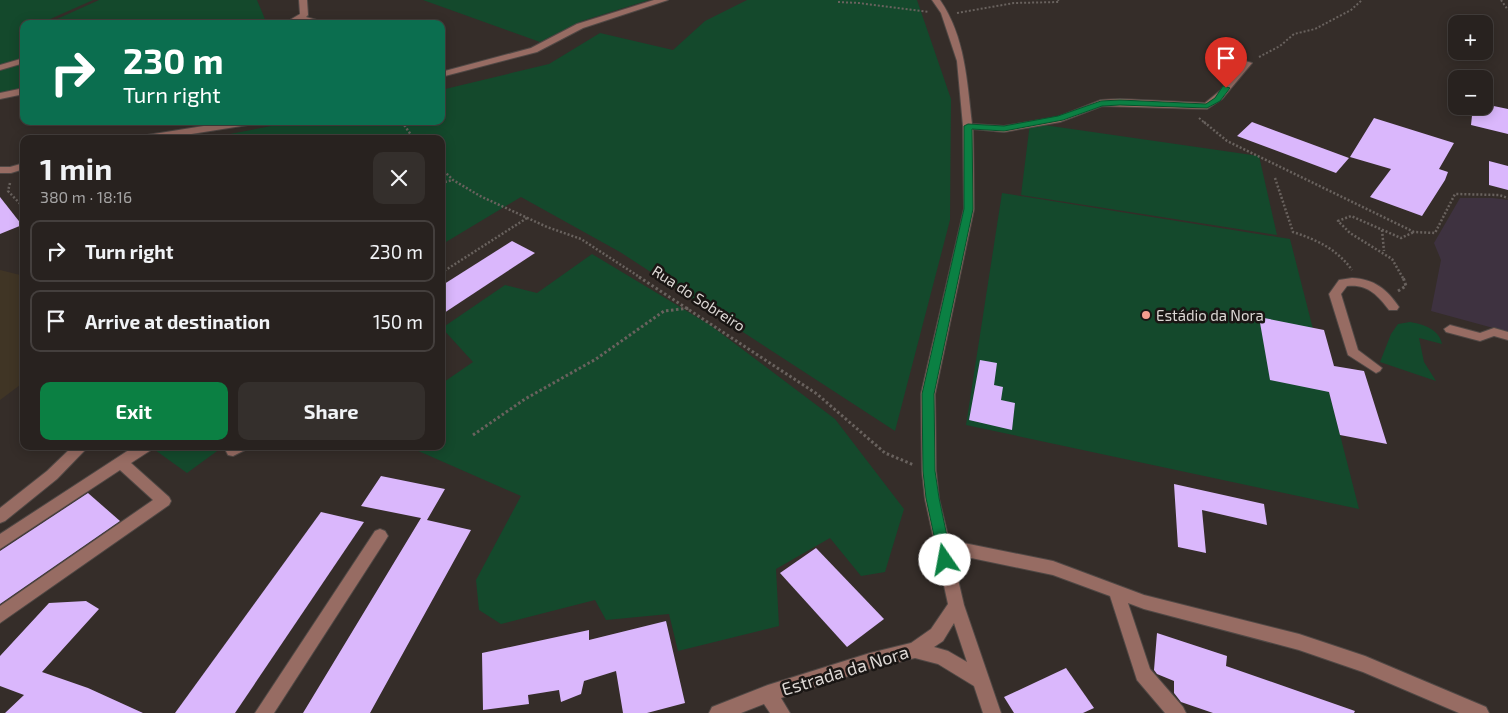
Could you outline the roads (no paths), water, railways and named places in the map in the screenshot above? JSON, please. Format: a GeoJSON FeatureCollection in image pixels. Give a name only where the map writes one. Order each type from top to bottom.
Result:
{"type":"FeatureCollection","features":[{"type":"Feature","properties":{"kind":"street"},"geometry":{"type":"LineString","coordinates":[[295,20],[304,15],[303,0]]}},
{"type":"Feature","properties":{"kind":"street"},"geometry":{"type":"LineString","coordinates":[[445,74],[534,50],[580,26],[645,4],[664,0]]}},
{"type":"Feature","properties":{"kind":"street"},"geometry":{"type":"LineString","coordinates":[[936,0],[945,13],[961,61],[968,126],[969,209],[928,394],[929,471],[942,545],[956,605],[992,713]]}},
{"type":"Feature","properties":{"kind":"street"},"geometry":{"type":"LineString","coordinates":[[299,18],[308,20]]}},
{"type":"Feature","properties":{"kind":"street"},"geometry":{"type":"LineString","coordinates":[[0,68],[20,61]]}},
{"type":"Feature","properties":{"kind":"street"},"geometry":{"type":"LineString","coordinates":[[968,126],[1004,129],[1060,118],[1101,104],[1120,102],[1192,107],[1207,106],[1218,100],[1235,76],[1248,63]]}},
{"type":"Feature","properties":{"kind":"street"},"geometry":{"type":"LineString","coordinates":[[0,96],[20,92]]}},
{"type":"Feature","properties":{"kind":"street"},"geometry":{"type":"LineString","coordinates":[[166,135],[229,125]]}},
{"type":"Feature","properties":{"kind":"street"},"geometry":{"type":"LineString","coordinates":[[0,170],[11,170],[20,167]]}},
{"type":"Feature","properties":{"kind":"street"},"geometry":{"type":"LineString","coordinates":[[1376,368],[1352,352],[1335,294],[1343,283],[1359,281],[1381,290],[1393,307]]}},
{"type":"Feature","properties":{"kind":"street"},"geometry":{"type":"LineString","coordinates":[[1450,329],[1480,336],[1494,332],[1508,336]]}},
{"type":"Feature","properties":{"kind":"street"},"geometry":{"type":"LineString","coordinates":[[0,517],[52,475],[78,450]]}},
{"type":"Feature","properties":{"kind":"street"},"geometry":{"type":"LineString","coordinates":[[0,542],[140,450]]}},
{"type":"Feature","properties":{"kind":"street"},"geometry":{"type":"LineString","coordinates":[[0,615],[164,501],[121,463]]}},
{"type":"Feature","properties":{"kind":"street"},"geometry":{"type":"LineString","coordinates":[[264,713],[380,536]]}},
{"type":"Feature","properties":{"kind":"street"},"geometry":{"type":"LineString","coordinates":[[942,545],[1052,568],[1117,594],[1299,642],[1365,664],[1480,713]]}},
{"type":"Feature","properties":{"kind":"street"},"geometry":{"type":"LineString","coordinates":[[1117,594],[1143,674],[1177,713]]}},
{"type":"Feature","properties":{"kind":"street","name":"Estrada da Nora"},"geometry":{"type":"LineString","coordinates":[[718,713],[768,694],[870,661],[915,650],[937,635],[956,605]]}},
{"type":"Feature","properties":{"kind":"street"},"geometry":{"type":"LineString","coordinates":[[915,650],[942,657],[980,680]]}},
{"type":"Feature","properties":{"kind":"street"},"geometry":{"type":"LineString","coordinates":[[768,694],[781,713]]}},
{"type":"Feature","properties":{"kind":"place","name":"Estádio da Nora"},"geometry":{"type":"Point","coordinates":[1146,315]}}]}
